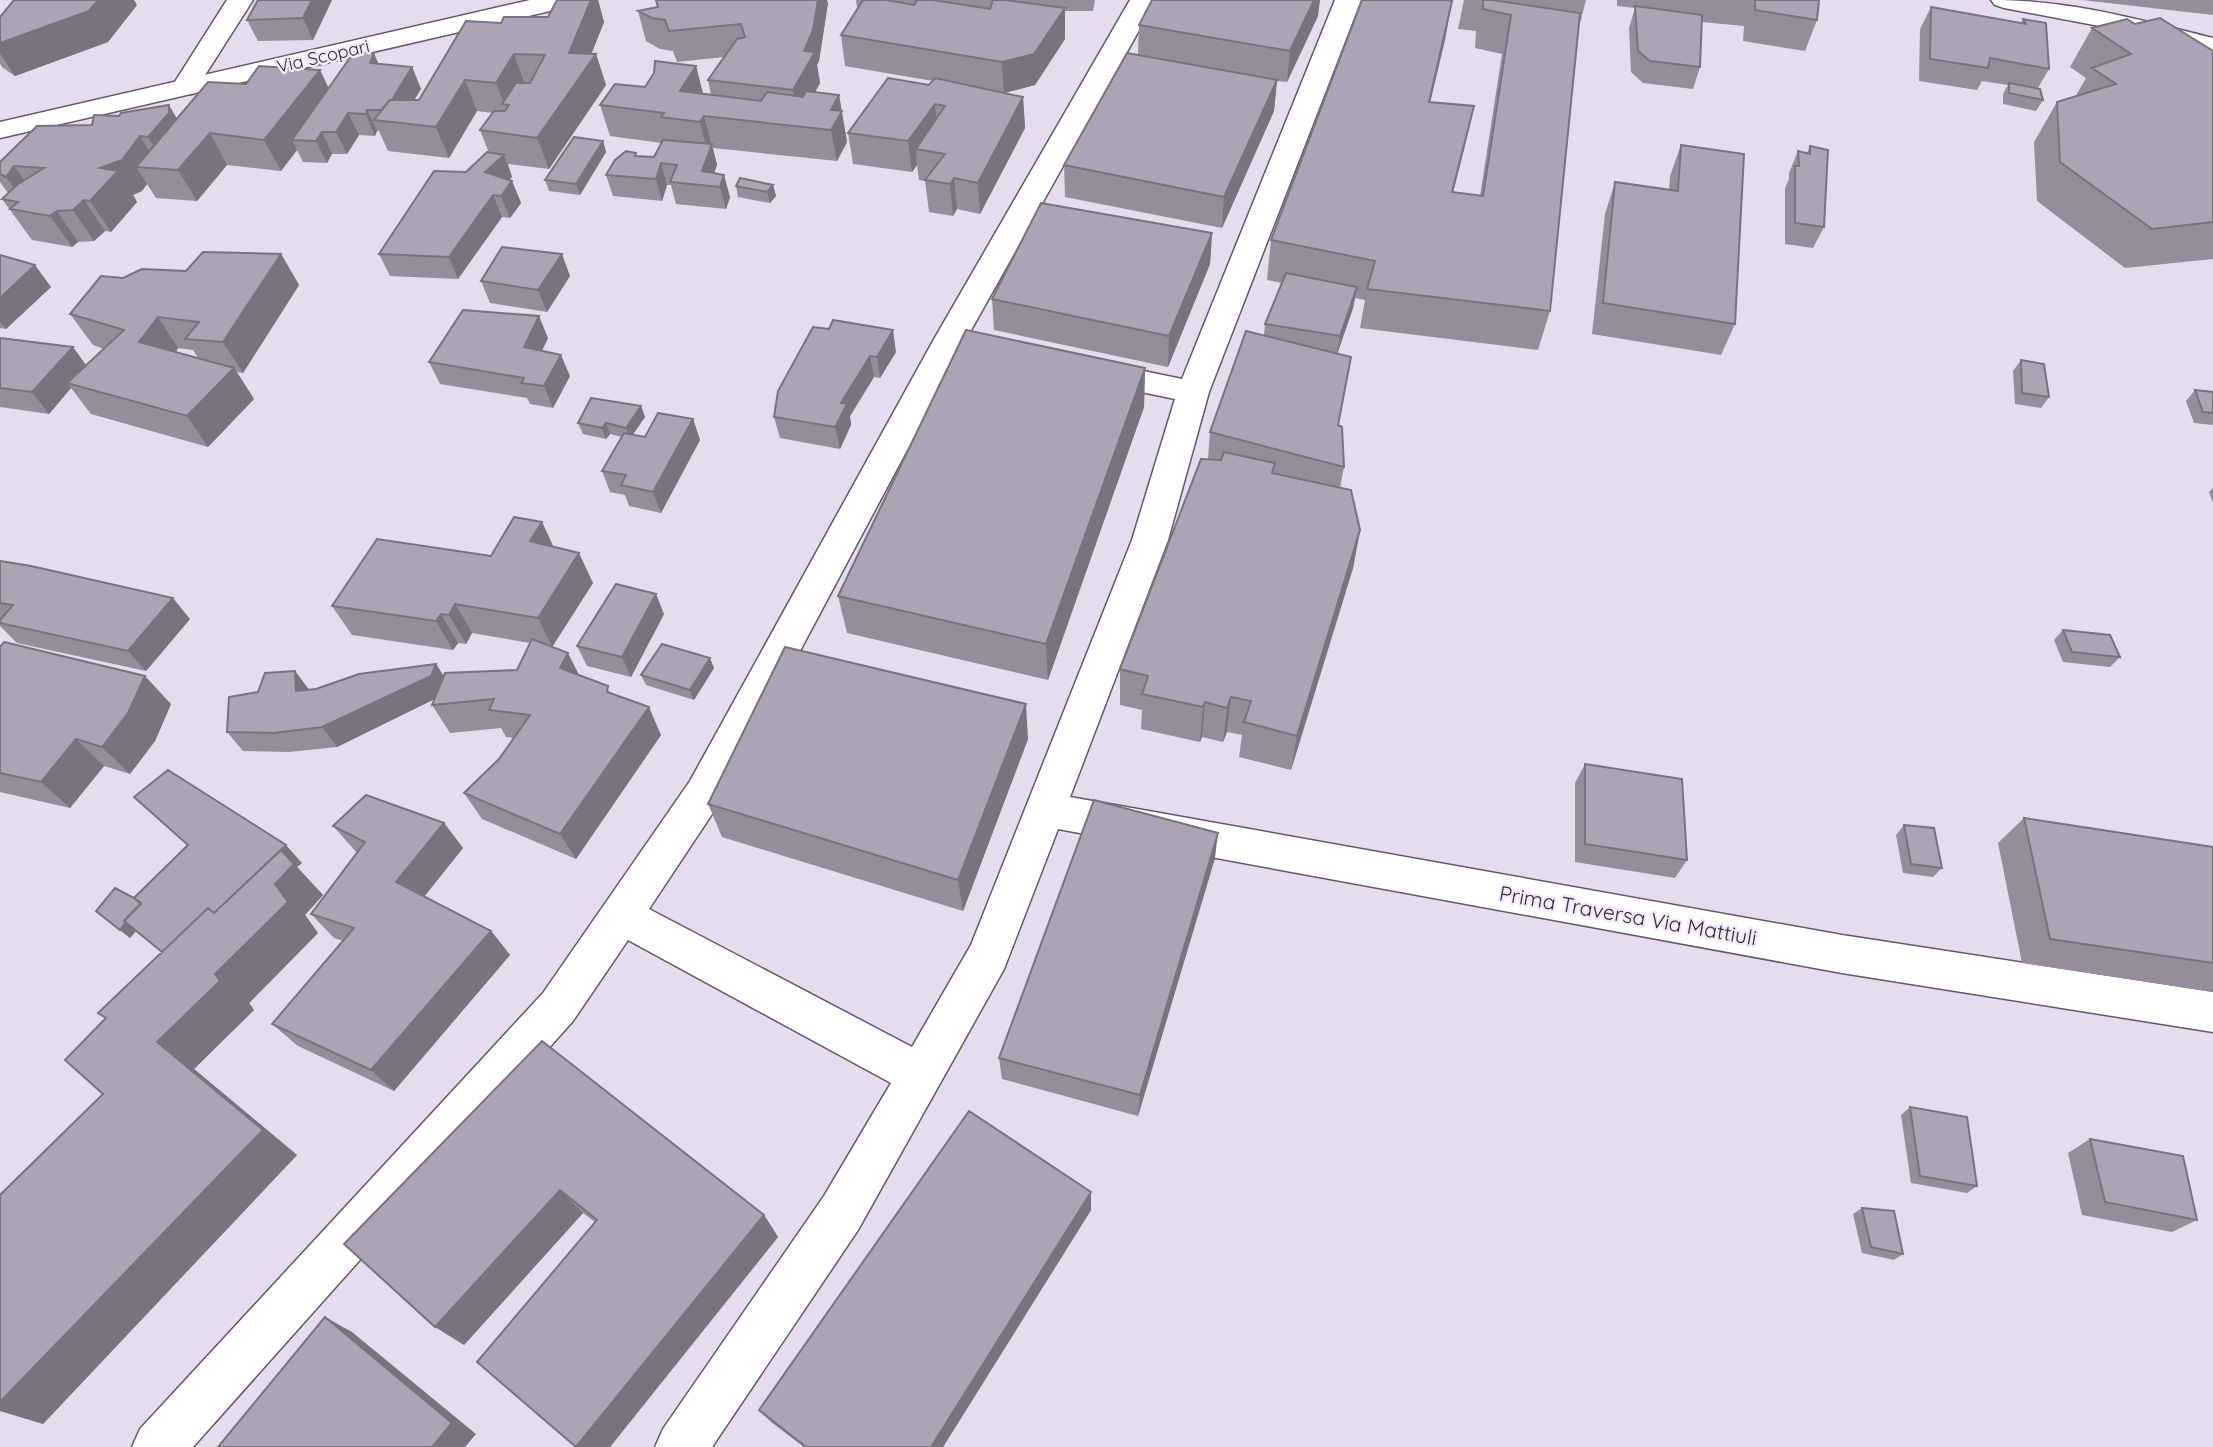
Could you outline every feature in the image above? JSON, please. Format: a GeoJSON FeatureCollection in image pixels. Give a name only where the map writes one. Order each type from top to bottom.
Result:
{"type":"FeatureCollection","features":[{"type":"Feature","properties":{"kind":"street"},"geometry":{"type":"LineString","coordinates":[[184,88],[240,0]]}},
{"type":"Feature","properties":{"kind":"street","name":"Via Scopari"},"geometry":{"type":"LineString","coordinates":[[0,130],[563,0]]}},
{"type":"Feature","properties":{"kind":"street"},"geometry":{"type":"LineString","coordinates":[[158,1447],[558,1007],[705,793],[963,344],[1143,0]]}},
{"type":"Feature","properties":{"kind":"street"},"geometry":{"type":"LineString","coordinates":[[681,1447],[841,1213],[989,955],[1150,540],[1194,392],[1348,0]]}},
{"type":"Feature","properties":{"kind":"street"},"geometry":{"type":"LineString","coordinates":[[2004,0],[2128,24],[2213,47]]}},
{"type":"Feature","properties":{"kind":"street"},"geometry":{"type":"LineString","coordinates":[[1071,367],[1194,392]]}},
{"type":"Feature","properties":{"kind":"street","name":"Prima Traversa Via Mattiuli"},"geometry":{"type":"LineString","coordinates":[[1044,809],[1842,954],[2213,1012]]}},
{"type":"Feature","properties":{"kind":"street"},"geometry":{"type":"LineString","coordinates":[[620,915],[920,1075]]}},
{"type":"Feature","properties":{"kind":"building"},"geometry":{"type":"Polygon","coordinates":[[[14,0],[98,0],[89,11],[0,43],[0,17],[14,0]]]}},
{"type":"Feature","properties":{"kind":"building"},"geometry":{"type":"Polygon","coordinates":[[[258,0],[312,0],[303,18],[247,20],[258,0]]]}},
{"type":"Feature","properties":{"kind":"building"},"geometry":{"type":"Polygon","coordinates":[[[557,0],[591,0],[569,53],[596,54],[537,138],[480,130],[494,111],[505,111],[509,105],[502,104],[516,83],[530,83],[545,55],[514,54],[496,83],[465,80],[436,127],[374,120],[390,100],[419,100],[466,21],[501,23],[504,17],[548,17],[557,0]]]}},
{"type":"Feature","properties":{"kind":"building"},"geometry":{"type":"Polygon","coordinates":[[[656,0],[818,0],[813,30],[804,51],[815,52],[793,90],[708,80],[737,39],[745,37],[741,24],[669,31],[665,20],[652,18],[638,11],[658,7],[656,0]]]}},
{"type":"Feature","properties":{"kind":"building"},"geometry":{"type":"Polygon","coordinates":[[[863,0],[886,0],[914,5],[917,0],[933,0],[990,9],[993,0],[1005,0],[1065,8],[1034,54],[1002,62],[841,35],[863,0]]]}},
{"type":"Feature","properties":{"kind":"building"},"geometry":{"type":"Polygon","coordinates":[[[1152,0],[1314,0],[1290,51],[1139,25],[1152,0]]]}},
{"type":"Feature","properties":{"kind":"building"},"geometry":{"type":"Polygon","coordinates":[[[1362,0],[1452,1],[1429,102],[1474,106],[1452,192],[1483,196],[1511,15],[1483,9],[1483,0],[1580,13],[1550,311],[1367,289],[1375,261],[1271,240],[1362,0]]]}},
{"type":"Feature","properties":{"kind":"building"},"geometry":{"type":"Polygon","coordinates":[[[1755,0],[1819,0],[1817,20],[1755,10],[1755,0]]]}},
{"type":"Feature","properties":{"kind":"building"},"geometry":{"type":"Polygon","coordinates":[[[1635,6],[1702,15],[1700,67],[1650,61],[1638,51],[1635,6]]]}},
{"type":"Feature","properties":{"kind":"building"},"geometry":{"type":"Polygon","coordinates":[[[1931,7],[2026,24],[2023,19],[2046,23],[2049,69],[1990,58],[1988,68],[1930,59],[1931,7]]]}},
{"type":"Feature","properties":{"kind":"building"},"geometry":{"type":"Polygon","coordinates":[[[2160,18],[2213,51],[2213,222],[2152,229],[2060,162],[2057,102],[2116,84],[2092,68],[2131,54],[2092,28],[2127,19],[2135,24],[2160,18]]]}},
{"type":"Feature","properties":{"kind":"building"},"geometry":{"type":"Polygon","coordinates":[[[354,52],[374,53],[370,63],[412,67],[392,100],[381,110],[367,110],[366,114],[348,113],[336,132],[322,132],[316,141],[292,140],[354,52]]]}},
{"type":"Feature","properties":{"kind":"building"},"geometry":{"type":"Polygon","coordinates":[[[1127,53],[1277,80],[1224,197],[1064,165],[1127,53]]]}},
{"type":"Feature","properties":{"kind":"building"},"geometry":{"type":"Polygon","coordinates":[[[655,61],[696,66],[680,91],[761,101],[767,92],[803,97],[806,91],[839,95],[831,110],[842,111],[831,130],[704,116],[700,122],[661,117],[664,113],[600,105],[615,84],[645,87],[654,73],[655,61]]]}},
{"type":"Feature","properties":{"kind":"building"},"geometry":{"type":"Polygon","coordinates":[[[259,66],[320,70],[264,140],[210,133],[178,170],[136,167],[208,82],[246,84],[259,66]]]}},
{"type":"Feature","properties":{"kind":"building"},"geometry":{"type":"Polygon","coordinates":[[[888,78],[929,85],[935,78],[1023,97],[978,183],[954,178],[950,184],[925,180],[945,154],[916,149],[945,106],[935,104],[908,141],[848,133],[888,78]]]}},
{"type":"Feature","properties":{"kind":"building"},"geometry":{"type":"Polygon","coordinates":[[[2009,83],[2040,89],[2043,100],[2009,93],[2009,83]]]}},
{"type":"Feature","properties":{"kind":"building"},"geometry":{"type":"Polygon","coordinates":[[[169,105],[169,113],[148,137],[140,136],[122,160],[100,168],[118,171],[90,201],[84,200],[73,210],[57,211],[50,216],[10,209],[18,202],[2,199],[18,184],[44,168],[14,166],[6,177],[0,174],[0,162],[37,126],[92,125],[94,115],[119,116],[121,113],[169,105]]]}},
{"type":"Feature","properties":{"kind":"building"},"geometry":{"type":"Polygon","coordinates":[[[574,137],[603,141],[576,184],[545,180],[574,137]]]}},
{"type":"Feature","properties":{"kind":"building"},"geometry":{"type":"Polygon","coordinates":[[[663,140],[712,144],[702,171],[724,175],[720,187],[670,182],[677,165],[661,163],[656,179],[606,175],[615,160],[626,151],[636,153],[635,156],[654,157],[663,140]]]}},
{"type":"Feature","properties":{"kind":"building"},"geometry":{"type":"Polygon","coordinates":[[[1681,145],[1744,154],[1735,324],[1603,303],[1615,182],[1678,191],[1681,145]]]}},
{"type":"Feature","properties":{"kind":"building"},"geometry":{"type":"Polygon","coordinates":[[[1810,146],[1828,150],[1824,227],[1795,223],[1795,166],[1799,166],[1798,151],[1810,154],[1810,146]]]}},
{"type":"Feature","properties":{"kind":"building"},"geometry":{"type":"Polygon","coordinates":[[[487,152],[504,155],[485,172],[512,181],[501,196],[493,195],[449,257],[379,254],[434,171],[466,172],[487,152]]]}},
{"type":"Feature","properties":{"kind":"building"},"geometry":{"type":"Polygon","coordinates":[[[740,178],[773,185],[767,192],[736,186],[740,178]]]}},
{"type":"Feature","properties":{"kind":"building"},"geometry":{"type":"Polygon","coordinates":[[[1041,203],[1212,233],[1169,336],[992,299],[1041,203]]]}},
{"type":"Feature","properties":{"kind":"building"},"geometry":{"type":"Polygon","coordinates":[[[502,247],[562,254],[538,290],[481,281],[502,247]]]}},
{"type":"Feature","properties":{"kind":"building"},"geometry":{"type":"Polygon","coordinates":[[[203,252],[281,254],[223,342],[185,339],[199,322],[158,317],[139,342],[234,368],[187,416],[67,383],[124,330],[70,314],[101,276],[123,278],[142,269],[186,271],[203,252]]]}},
{"type":"Feature","properties":{"kind":"building"},"geometry":{"type":"Polygon","coordinates":[[[0,255],[35,265],[0,298],[0,255]]]}},
{"type":"Feature","properties":{"kind":"building"},"geometry":{"type":"Polygon","coordinates":[[[1286,273],[1357,287],[1340,336],[1265,324],[1286,273]]]}},
{"type":"Feature","properties":{"kind":"building"},"geometry":{"type":"Polygon","coordinates":[[[463,310],[539,316],[524,347],[561,355],[544,386],[521,383],[524,378],[429,362],[463,310]]]}},
{"type":"Feature","properties":{"kind":"building"},"geometry":{"type":"Polygon","coordinates":[[[833,320],[893,330],[877,357],[870,356],[841,403],[847,404],[835,427],[774,417],[778,391],[813,327],[829,329],[833,320]]]}},
{"type":"Feature","properties":{"kind":"building"},"geometry":{"type":"Polygon","coordinates":[[[966,330],[1145,368],[1046,644],[838,596],[966,330]]]}},
{"type":"Feature","properties":{"kind":"building"},"geometry":{"type":"Polygon","coordinates":[[[1246,331],[1351,357],[1338,425],[1342,427],[1344,467],[1210,432],[1246,331]]]}},
{"type":"Feature","properties":{"kind":"building"},"geometry":{"type":"Polygon","coordinates":[[[0,338],[73,347],[32,392],[0,388],[0,338]]]}},
{"type":"Feature","properties":{"kind":"building"},"geometry":{"type":"Polygon","coordinates":[[[2021,360],[2044,364],[2049,397],[2022,393],[2021,360]]]}},
{"type":"Feature","properties":{"kind":"building"},"geometry":{"type":"Polygon","coordinates":[[[2195,390],[2213,392],[2213,413],[2203,412],[2195,390]]]}},
{"type":"Feature","properties":{"kind":"building"},"geometry":{"type":"Polygon","coordinates":[[[591,398],[641,406],[626,428],[606,423],[602,428],[578,423],[591,398]]]}},
{"type":"Feature","properties":{"kind":"building"},"geometry":{"type":"Polygon","coordinates":[[[658,413],[693,419],[653,492],[621,485],[626,475],[602,471],[624,433],[645,437],[658,413]]]}},
{"type":"Feature","properties":{"kind":"building"},"geometry":{"type":"Polygon","coordinates":[[[1224,452],[1275,463],[1272,473],[1351,490],[1360,530],[1297,736],[1244,722],[1251,701],[1231,697],[1227,708],[1205,702],[1203,707],[1142,694],[1148,676],[1120,669],[1201,459],[1221,460],[1224,452]]]}},
{"type":"Feature","properties":{"kind":"building"},"geometry":{"type":"Polygon","coordinates":[[[514,517],[542,522],[530,541],[579,553],[538,618],[455,604],[449,615],[441,614],[436,621],[332,606],[377,539],[491,556],[514,517]]]}},
{"type":"Feature","properties":{"kind":"building"},"geometry":{"type":"Polygon","coordinates":[[[0,561],[173,598],[128,651],[0,623],[13,605],[0,603],[0,561]]]}},
{"type":"Feature","properties":{"kind":"building"},"geometry":{"type":"Polygon","coordinates":[[[616,584],[656,594],[622,657],[577,646],[616,584]]]}},
{"type":"Feature","properties":{"kind":"building"},"geometry":{"type":"Polygon","coordinates":[[[2063,630],[2110,635],[2120,657],[2072,652],[2063,630]]]}},
{"type":"Feature","properties":{"kind":"building"},"geometry":{"type":"Polygon","coordinates":[[[532,639],[568,653],[560,668],[608,686],[607,692],[649,707],[560,834],[464,793],[499,759],[530,715],[489,710],[494,699],[432,705],[445,673],[517,670],[532,639]]]}},
{"type":"Feature","properties":{"kind":"building"},"geometry":{"type":"Polygon","coordinates":[[[4,642],[145,676],[128,713],[102,747],[76,739],[41,782],[0,773],[0,647],[4,642]]]}},
{"type":"Feature","properties":{"kind":"building"},"geometry":{"type":"Polygon","coordinates":[[[662,644],[710,658],[690,690],[641,675],[662,644]]]}},
{"type":"Feature","properties":{"kind":"building"},"geometry":{"type":"Polygon","coordinates":[[[785,647],[1026,704],[958,880],[708,804],[785,647]]]}},
{"type":"Feature","properties":{"kind":"building"},"geometry":{"type":"Polygon","coordinates":[[[436,664],[431,676],[322,727],[274,733],[227,732],[229,697],[258,692],[265,673],[295,671],[296,691],[316,689],[359,674],[436,664]]]}},
{"type":"Feature","properties":{"kind":"building"},"geometry":{"type":"Polygon","coordinates":[[[1585,764],[1682,779],[1687,860],[1585,844],[1585,764]]]}},
{"type":"Feature","properties":{"kind":"building"},"geometry":{"type":"Polygon","coordinates":[[[168,770],[286,845],[214,913],[208,908],[162,952],[124,921],[141,903],[134,898],[188,845],[134,797],[168,770]]]}},
{"type":"Feature","properties":{"kind":"building"},"geometry":{"type":"Polygon","coordinates":[[[366,795],[444,823],[396,882],[491,931],[371,1070],[272,1024],[354,928],[311,914],[365,842],[333,826],[366,795]]]}},
{"type":"Feature","properties":{"kind":"building"},"geometry":{"type":"Polygon","coordinates":[[[1094,800],[1218,833],[1140,1095],[999,1058],[1094,800]]]}},
{"type":"Feature","properties":{"kind":"building"},"geometry":{"type":"Polygon","coordinates":[[[2024,818],[2213,847],[2213,963],[2050,939],[2024,818]]]}},
{"type":"Feature","properties":{"kind":"building"},"geometry":{"type":"Polygon","coordinates":[[[1904,825],[1934,828],[1942,868],[1911,864],[1904,825]]]}},
{"type":"Feature","properties":{"kind":"building"},"geometry":{"type":"Polygon","coordinates":[[[281,850],[294,864],[275,884],[288,902],[215,974],[220,981],[157,1042],[263,1130],[0,1402],[0,1195],[103,1094],[65,1060],[106,1018],[98,1013],[208,908],[214,913],[281,850]]]}},
{"type":"Feature","properties":{"kind":"building"},"geometry":{"type":"Polygon","coordinates":[[[115,888],[141,904],[124,921],[126,922],[120,930],[96,911],[115,888]]]}},
{"type":"Feature","properties":{"kind":"building"},"geometry":{"type":"Polygon","coordinates":[[[542,1041],[764,1215],[576,1447],[477,1362],[597,1220],[560,1190],[435,1327],[344,1244],[542,1041]]]}},
{"type":"Feature","properties":{"kind":"building"},"geometry":{"type":"Polygon","coordinates":[[[1910,1107],[1967,1117],[1977,1186],[1920,1176],[1910,1107]]]}},
{"type":"Feature","properties":{"kind":"building"},"geometry":{"type":"Polygon","coordinates":[[[969,1111],[1091,1192],[931,1447],[806,1447],[759,1410],[969,1111]]]}},
{"type":"Feature","properties":{"kind":"building"},"geometry":{"type":"Polygon","coordinates":[[[2090,1139],[2183,1156],[2197,1220],[2105,1202],[2090,1139]]]}},
{"type":"Feature","properties":{"kind":"building"},"geometry":{"type":"Polygon","coordinates":[[[1862,1208],[1894,1211],[1903,1254],[1871,1247],[1862,1208]]]}},
{"type":"Feature","properties":{"kind":"building"},"geometry":{"type":"Polygon","coordinates":[[[325,1317],[452,1423],[432,1447],[218,1447],[325,1317]]]}}]}
